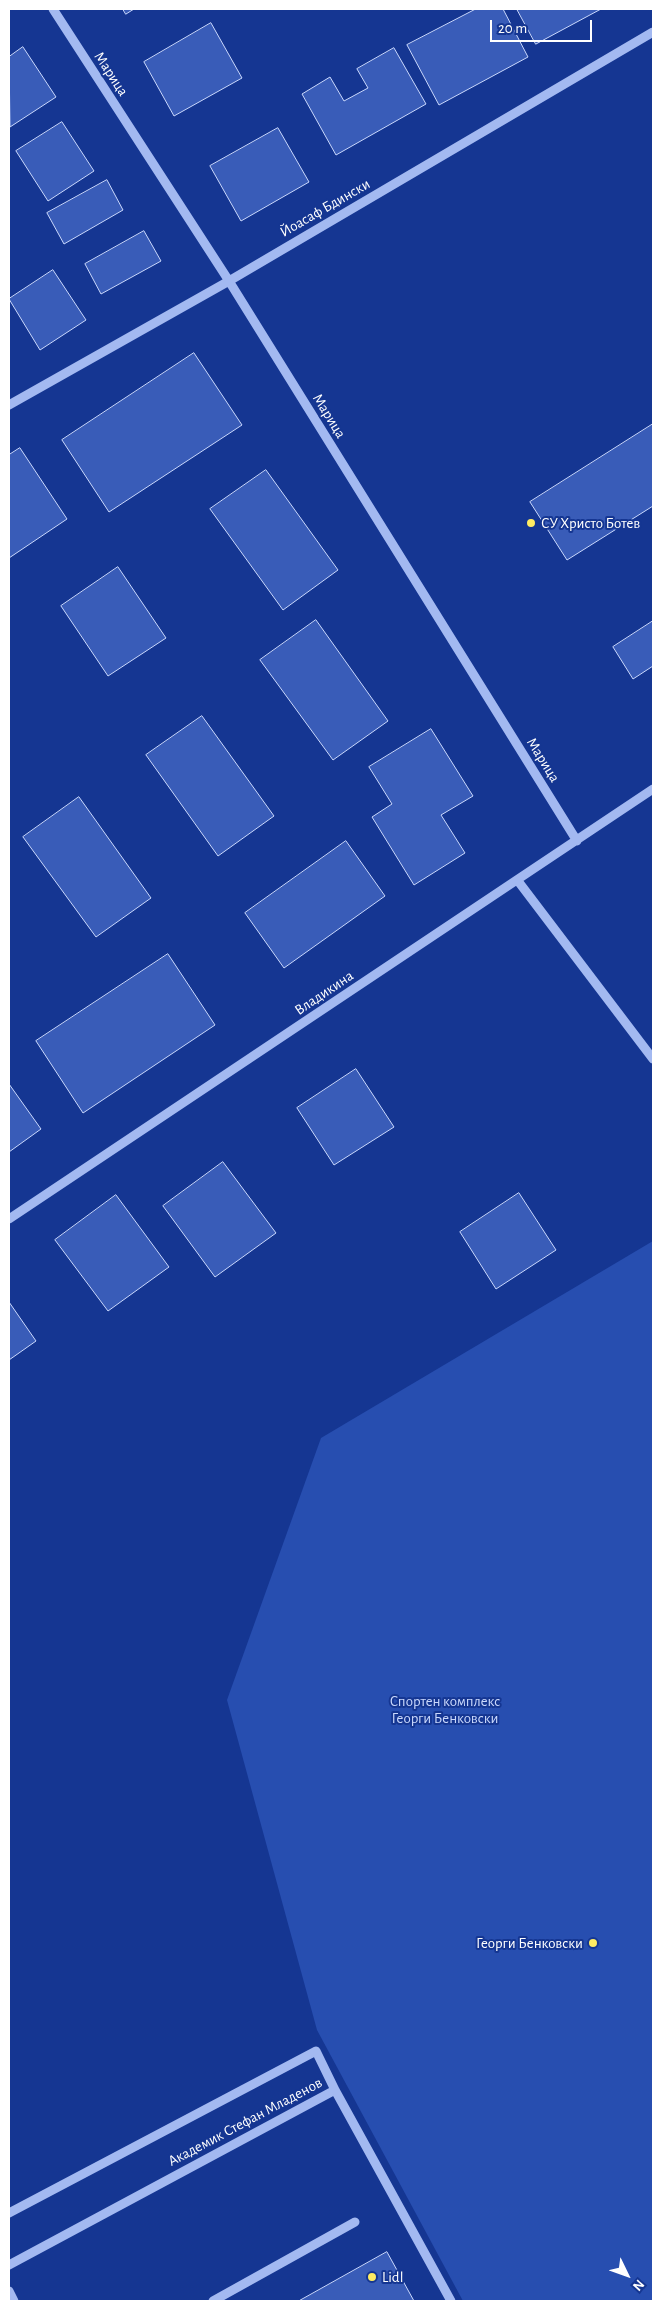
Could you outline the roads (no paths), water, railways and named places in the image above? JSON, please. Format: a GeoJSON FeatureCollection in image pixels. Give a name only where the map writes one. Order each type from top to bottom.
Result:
{"type":"FeatureCollection","features":[{"type":"Feature","properties":{"kind":"street","name":"Марица"},"geometry":{"type":"LineString","coordinates":[[52,9],[229,281],[577,840]]}},
{"type":"Feature","properties":{"kind":"street","name":"Йоасаф Бдински"},"geometry":{"type":"LineString","coordinates":[[9,405],[229,281],[653,32]]}},
{"type":"Feature","properties":{"kind":"street","name":"Владикина"},"geometry":{"type":"LineString","coordinates":[[9,1219],[518,881],[653,789]]}},
{"type":"Feature","properties":{"kind":"street"},"geometry":{"type":"LineString","coordinates":[[518,881],[653,1059]]}},
{"type":"Feature","properties":{"kind":"street","name":"Академик Стефан Младенов"},"geometry":{"type":"LineString","coordinates":[[9,2213],[316,2051],[335,2090],[9,2265]]}},
{"type":"Feature","properties":{"kind":"street"},"geometry":{"type":"LineString","coordinates":[[335,2090],[450,2301]]}},
{"type":"Feature","properties":{"kind":"street"},"geometry":{"type":"LineString","coordinates":[[214,2301],[355,2222]]}},
{"type":"Feature","properties":{"kind":"street"},"geometry":{"type":"LineString","coordinates":[[9,2291],[14,2301]]}},
{"type":"Feature","properties":{"kind":"place","name":"СУ Христо Ботев"},"geometry":{"type":"Point","coordinates":[531,523]}},
{"type":"Feature","properties":{"kind":"place","name":"Георги Бенковски"},"geometry":{"type":"Point","coordinates":[593,1943]}},
{"type":"Feature","properties":{"kind":"place","name":"Lidl"},"geometry":{"type":"Point","coordinates":[372,2277]}},
{"type":"Feature","properties":{"kind":"park label","name":"Спортен комплекс Георги Бенковски"},"geometry":{"type":"Point","coordinates":[445,1710]}}]}
